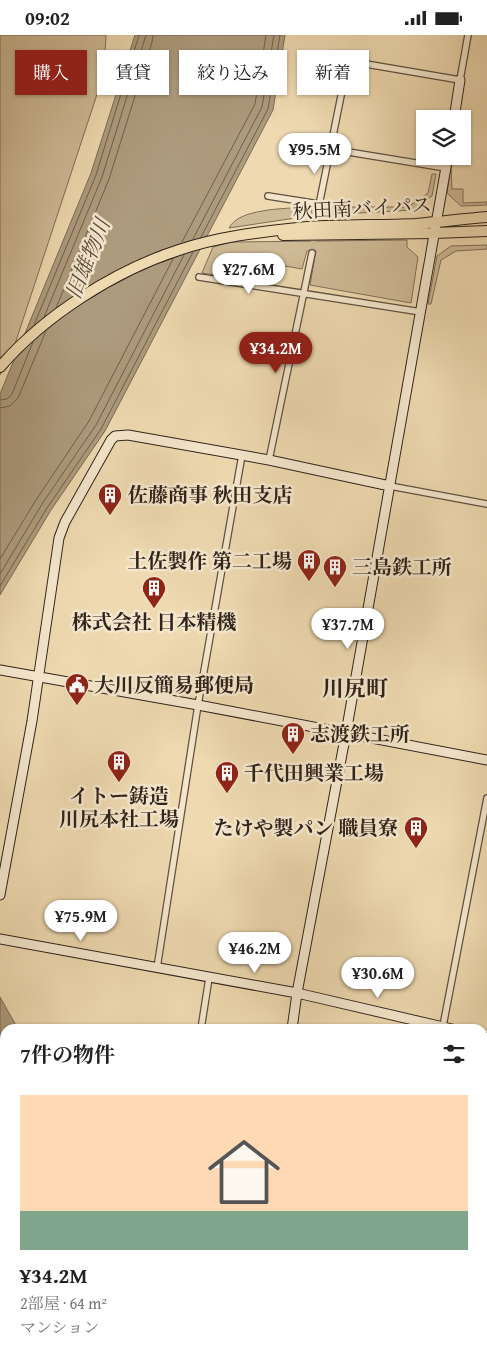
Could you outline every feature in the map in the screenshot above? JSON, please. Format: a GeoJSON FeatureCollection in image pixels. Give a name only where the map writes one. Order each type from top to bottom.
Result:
{"type":"FeatureCollection","features":[{"type":"Feature","properties":{"kind":"highway","name":"秋田南バイパス"},"geometry":{"type":"LineString","coordinates":[[0,367],[12,353],[51,319],[130,270],[179,250],[240,235],[324,226],[417,224],[487,217]]}},
{"type":"Feature","properties":{"kind":"highway","name":"秋田南バイパス"},"geometry":{"type":"LineString","coordinates":[[240,235],[487,231]]}},
{"type":"Feature","properties":{"kind":"street"},"geometry":{"type":"LineString","coordinates":[[455,110],[468,35]]}},
{"type":"Feature","properties":{"kind":"street"},"geometry":{"type":"LineString","coordinates":[[369,64],[460,79]]}},
{"type":"Feature","properties":{"kind":"street"},"geometry":{"type":"LineString","coordinates":[[317,215],[341,95]]}},
{"type":"Feature","properties":{"kind":"street"},"geometry":{"type":"LineString","coordinates":[[330,149],[446,168]]}},
{"type":"Feature","properties":{"kind":"street"},"geometry":{"type":"LineString","coordinates":[[293,1024],[446,165]]}},
{"type":"Feature","properties":{"kind":"street"},"geometry":{"type":"LineString","coordinates":[[268,196],[320,204]]}},
{"type":"Feature","properties":{"kind":"street"},"geometry":{"type":"LineString","coordinates":[[269,460],[312,253]]}},
{"type":"Feature","properties":{"kind":"street"},"geometry":{"type":"LineString","coordinates":[[198,277],[421,312]]}},
{"type":"Feature","properties":{"kind":"street"},"geometry":{"type":"LineString","coordinates":[[0,895],[39,678],[61,530],[110,440],[115,436],[128,435],[269,460],[390,486],[487,504]]}},
{"type":"Feature","properties":{"kind":"street"},"geometry":{"type":"LineString","coordinates":[[157,968],[198,705],[242,455]]}},
{"type":"Feature","properties":{"kind":"street"},"geometry":{"type":"LineString","coordinates":[[0,670],[198,705],[487,760]]}},
{"type":"Feature","properties":{"kind":"street"},"geometry":{"type":"LineString","coordinates":[[443,1024],[487,798]]}},
{"type":"Feature","properties":{"kind":"street"},"geometry":{"type":"LineString","coordinates":[[0,939],[297,993],[434,1024]]}},
{"type":"Feature","properties":{"kind":"street"},"geometry":{"type":"LineString","coordinates":[[202,1024],[209,978]]}},
{"type":"Feature","properties":{"kind":"shaded area"},"geometry":{"type":"Polygon","coordinates":[[[0,35],[106,35],[105,50],[97,50],[97,94],[12,353],[0,375],[0,35]]]}},
{"type":"Feature","properties":{"kind":"shaded area"},"geometry":{"type":"Polygon","coordinates":[[[451,165],[452,189],[463,189],[463,203],[487,202],[487,205],[461,206],[447,193],[451,165]]]}},
{"type":"Feature","properties":{"kind":"shaded area"},"geometry":{"type":"Polygon","coordinates":[[[432,174],[436,174],[432,196],[413,210],[325,215],[328,208],[334,207],[408,207],[428,193],[432,174]]]}},
{"type":"Feature","properties":{"kind":"shaded area"},"geometry":{"type":"Polygon","coordinates":[[[305,207],[312,209],[312,214],[229,228],[234,221],[252,213],[305,207]]]}},
{"type":"Feature","properties":{"kind":"shaded area"},"geometry":{"type":"Polygon","coordinates":[[[407,240],[407,247],[418,257],[411,303],[310,285],[316,251],[307,251],[302,269],[279,265],[254,274],[260,282],[202,273],[213,247],[232,242],[407,240]]]}},
{"type":"Feature","properties":{"kind":"shaded area"},"geometry":{"type":"Polygon","coordinates":[[[487,245],[487,249],[456,251],[441,260],[431,304],[428,304],[437,256],[451,246],[487,245]]]}},
{"type":"Feature","properties":{"kind":"water","name":"旧雄物川"},"geometry":{"type":"Polygon","coordinates":[[[135,35],[285,35],[283,50],[179,50],[179,95],[275,95],[273,110],[105,431],[51,510],[0,595],[0,394],[91,173],[116,95],[169,95],[169,50],[130,50],[135,35]]]}},
{"type":"Feature","properties":{"kind":"water"},"geometry":{"type":"Polygon","coordinates":[[[0,997],[15,1024],[0,1024],[0,997]]]}},
{"type":"Feature","properties":{"kind":"tunnel"},"geometry":{"type":"LineString","coordinates":[[312,253],[317,215]]}},
{"type":"Feature","properties":{"kind":"place","name":"佐藤商事 秋田支店"},"geometry":{"type":"Point","coordinates":[110,516]}},
{"type":"Feature","properties":{"kind":"place","name":"土佐製作 第二工場"},"geometry":{"type":"Point","coordinates":[309,582]}},
{"type":"Feature","properties":{"kind":"place","name":"三島鉄工所"},"geometry":{"type":"Point","coordinates":[335,588]}},
{"type":"Feature","properties":{"kind":"place","name":"株式会社 日本精機"},"geometry":{"type":"Point","coordinates":[154,609]}},
{"type":"Feature","properties":{"kind":"place","name":"大川反簡易郵便局"},"geometry":{"type":"Point","coordinates":[77,706]}},
{"type":"Feature","properties":{"kind":"place","name":"志渡鉄工所"},"geometry":{"type":"Point","coordinates":[293,755]}},
{"type":"Feature","properties":{"kind":"place","name":"イトー鋳造 川尻本社工場"},"geometry":{"type":"Point","coordinates":[119,783]}},
{"type":"Feature","properties":{"kind":"place","name":"千代田興業工場"},"geometry":{"type":"Point","coordinates":[227,794]}},
{"type":"Feature","properties":{"kind":"place","name":"たけや製パン 職員寮"},"geometry":{"type":"Point","coordinates":[416,849]}},
{"type":"Feature","properties":{"kind":"district","name":"川尻町"},"geometry":{"type":"Point","coordinates":[355,688]}}]}
